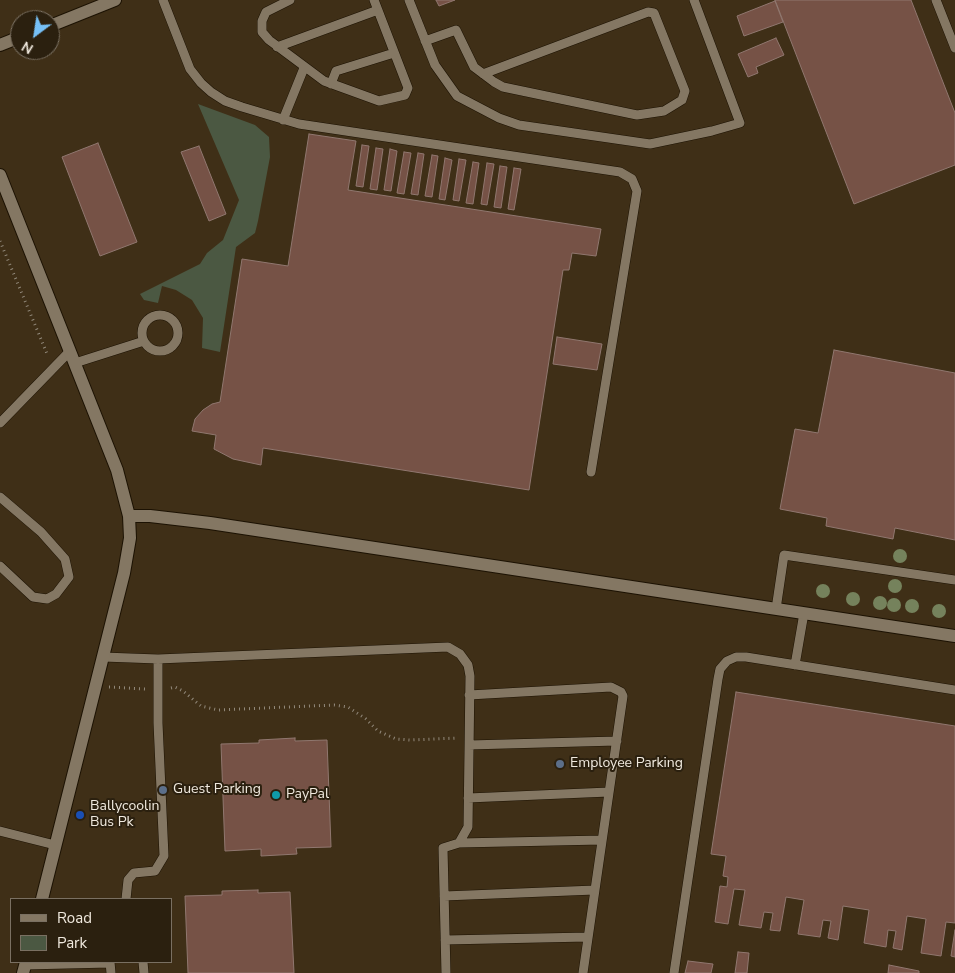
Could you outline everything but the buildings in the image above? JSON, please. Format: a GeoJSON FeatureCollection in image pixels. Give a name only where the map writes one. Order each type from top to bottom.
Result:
{"type":"FeatureCollection","features":[{"type":"Feature","properties":{"kind":"street"},"geometry":{"type":"LineString","coordinates":[[60,22],[115,0]]}},
{"type":"Feature","properties":{"kind":"street"},"geometry":{"type":"LineString","coordinates":[[0,175],[117,470],[129,516],[130,538],[124,573],[42,898]]}},
{"type":"Feature","properties":{"kind":"street"},"geometry":{"type":"LineString","coordinates":[[129,516],[150,516],[210,522],[955,636]]}},
{"type":"Feature","properties":{"kind":"lane"},"geometry":{"type":"LineString","coordinates":[[163,0],[190,69],[201,83],[225,101],[283,120],[313,127],[620,172],[632,179],[637,191],[591,472]]}},
{"type":"Feature","properties":{"kind":"lane"},"geometry":{"type":"LineString","coordinates":[[290,0],[266,12],[262,20],[262,32],[269,40],[304,68],[324,81],[379,101],[404,95],[408,88],[374,0]]}},
{"type":"Feature","properties":{"kind":"lane"},"geometry":{"type":"LineString","coordinates":[[409,0],[435,65],[457,96],[499,118],[519,125],[650,144],[740,123],[694,0]]}},
{"type":"Feature","properties":{"kind":"lane"},"geometry":{"type":"LineString","coordinates":[[936,0],[955,48]]}},
{"type":"Feature","properties":{"kind":"lane"},"geometry":{"type":"LineString","coordinates":[[277,47],[378,10]]}},
{"type":"Feature","properties":{"kind":"lane"},"geometry":{"type":"LineString","coordinates":[[425,41],[456,30],[474,67],[483,74],[508,89],[637,115],[664,111],[682,100],[685,91],[654,13],[648,12],[483,74]]}},
{"type":"Feature","properties":{"kind":"lane"},"geometry":{"type":"LineString","coordinates":[[331,84],[336,71],[394,53]]}},
{"type":"Feature","properties":{"kind":"lane"},"geometry":{"type":"LineString","coordinates":[[283,120],[304,68]]}},
{"type":"Feature","properties":{"kind":"lane"},"geometry":{"type":"LineString","coordinates":[[157,314],[168,316],[176,324],[179,335],[174,346],[164,351],[152,350],[144,341],[142,330],[147,320],[157,314]]}},
{"type":"Feature","properties":{"kind":"lane"},"geometry":{"type":"LineString","coordinates":[[0,424],[53,369],[72,357],[144,341]]}},
{"type":"Feature","properties":{"kind":"lane"},"geometry":{"type":"LineString","coordinates":[[0,497],[42,532],[65,559],[69,577],[56,594],[46,599],[33,597],[0,566]]}},
{"type":"Feature","properties":{"kind":"lane"},"geometry":{"type":"LineString","coordinates":[[776,608],[784,555],[955,580]]}},
{"type":"Feature","properties":{"kind":"lane"},"geometry":{"type":"LineString","coordinates":[[795,665],[804,613]]}},
{"type":"Feature","properties":{"kind":"lane"},"geometry":{"type":"LineString","coordinates":[[103,657],[158,659],[448,647],[460,654],[468,665],[470,676],[468,827],[459,843]]}},
{"type":"Feature","properties":{"kind":"lane"},"geometry":{"type":"LineString","coordinates":[[674,973],[720,669],[727,661],[736,657],[955,690]]}},
{"type":"Feature","properties":{"kind":"lane"},"geometry":{"type":"LineString","coordinates":[[126,898],[128,880],[134,873],[154,872],[164,856],[158,723],[158,659]]}},
{"type":"Feature","properties":{"kind":"lane"},"geometry":{"type":"LineString","coordinates":[[469,695],[611,687],[617,689],[623,696],[583,973]]}},
{"type":"Feature","properties":{"kind":"lane"},"geometry":{"type":"LineString","coordinates":[[469,741],[617,741]]}},
{"type":"Feature","properties":{"kind":"lane"},"geometry":{"type":"LineString","coordinates":[[468,798],[610,792]]}},
{"type":"Feature","properties":{"kind":"lane"},"geometry":{"type":"LineString","coordinates":[[0,831],[56,845]]}},
{"type":"Feature","properties":{"kind":"lane"},"geometry":{"type":"LineString","coordinates":[[446,973],[443,848],[459,843],[602,840]]}},
{"type":"Feature","properties":{"kind":"lane"},"geometry":{"type":"LineString","coordinates":[[444,896],[595,890]]}},
{"type":"Feature","properties":{"kind":"lane"},"geometry":{"type":"LineString","coordinates":[[445,940],[588,937]]}},
{"type":"Feature","properties":{"kind":"lane"},"geometry":{"type":"LineString","coordinates":[[25,967],[93,963]]}},
{"type":"Feature","properties":{"kind":"path"},"geometry":{"type":"LineString","coordinates":[[0,242],[53,369]]}},
{"type":"Feature","properties":{"kind":"path"},"geometry":{"type":"LineString","coordinates":[[96,685],[128,689],[174,687],[183,691],[202,706],[218,710],[334,705],[348,707],[366,719],[378,731],[396,739],[469,741]]}},
{"type":"Feature","properties":{"kind":"shaded area"},"geometry":{"type":"Polygon","coordinates":[[[0,0],[955,0],[955,973],[0,973],[0,0]]]}},
{"type":"Feature","properties":{"kind":"green space"},"geometry":{"type":"Polygon","coordinates":[[[198,104],[255,125],[269,137],[270,157],[258,221],[255,233],[236,247],[220,352],[202,348],[203,318],[192,300],[176,290],[162,286],[158,303],[144,300],[140,294],[200,264],[207,253],[223,240],[239,200],[198,104]]]}},
{"type":"Feature","properties":{"kind":"place","name":"Employee Parking"},"geometry":{"type":"Point","coordinates":[560,764]}},
{"type":"Feature","properties":{"kind":"place","name":"Guest Parking"},"geometry":{"type":"Point","coordinates":[163,790]}},
{"type":"Feature","properties":{"kind":"place","name":"PayPal"},"geometry":{"type":"Point","coordinates":[276,795]}},
{"type":"Feature","properties":{"kind":"place","name":"Ballycoolin Bus Pk"},"geometry":{"type":"Point","coordinates":[80,815]}}]}
